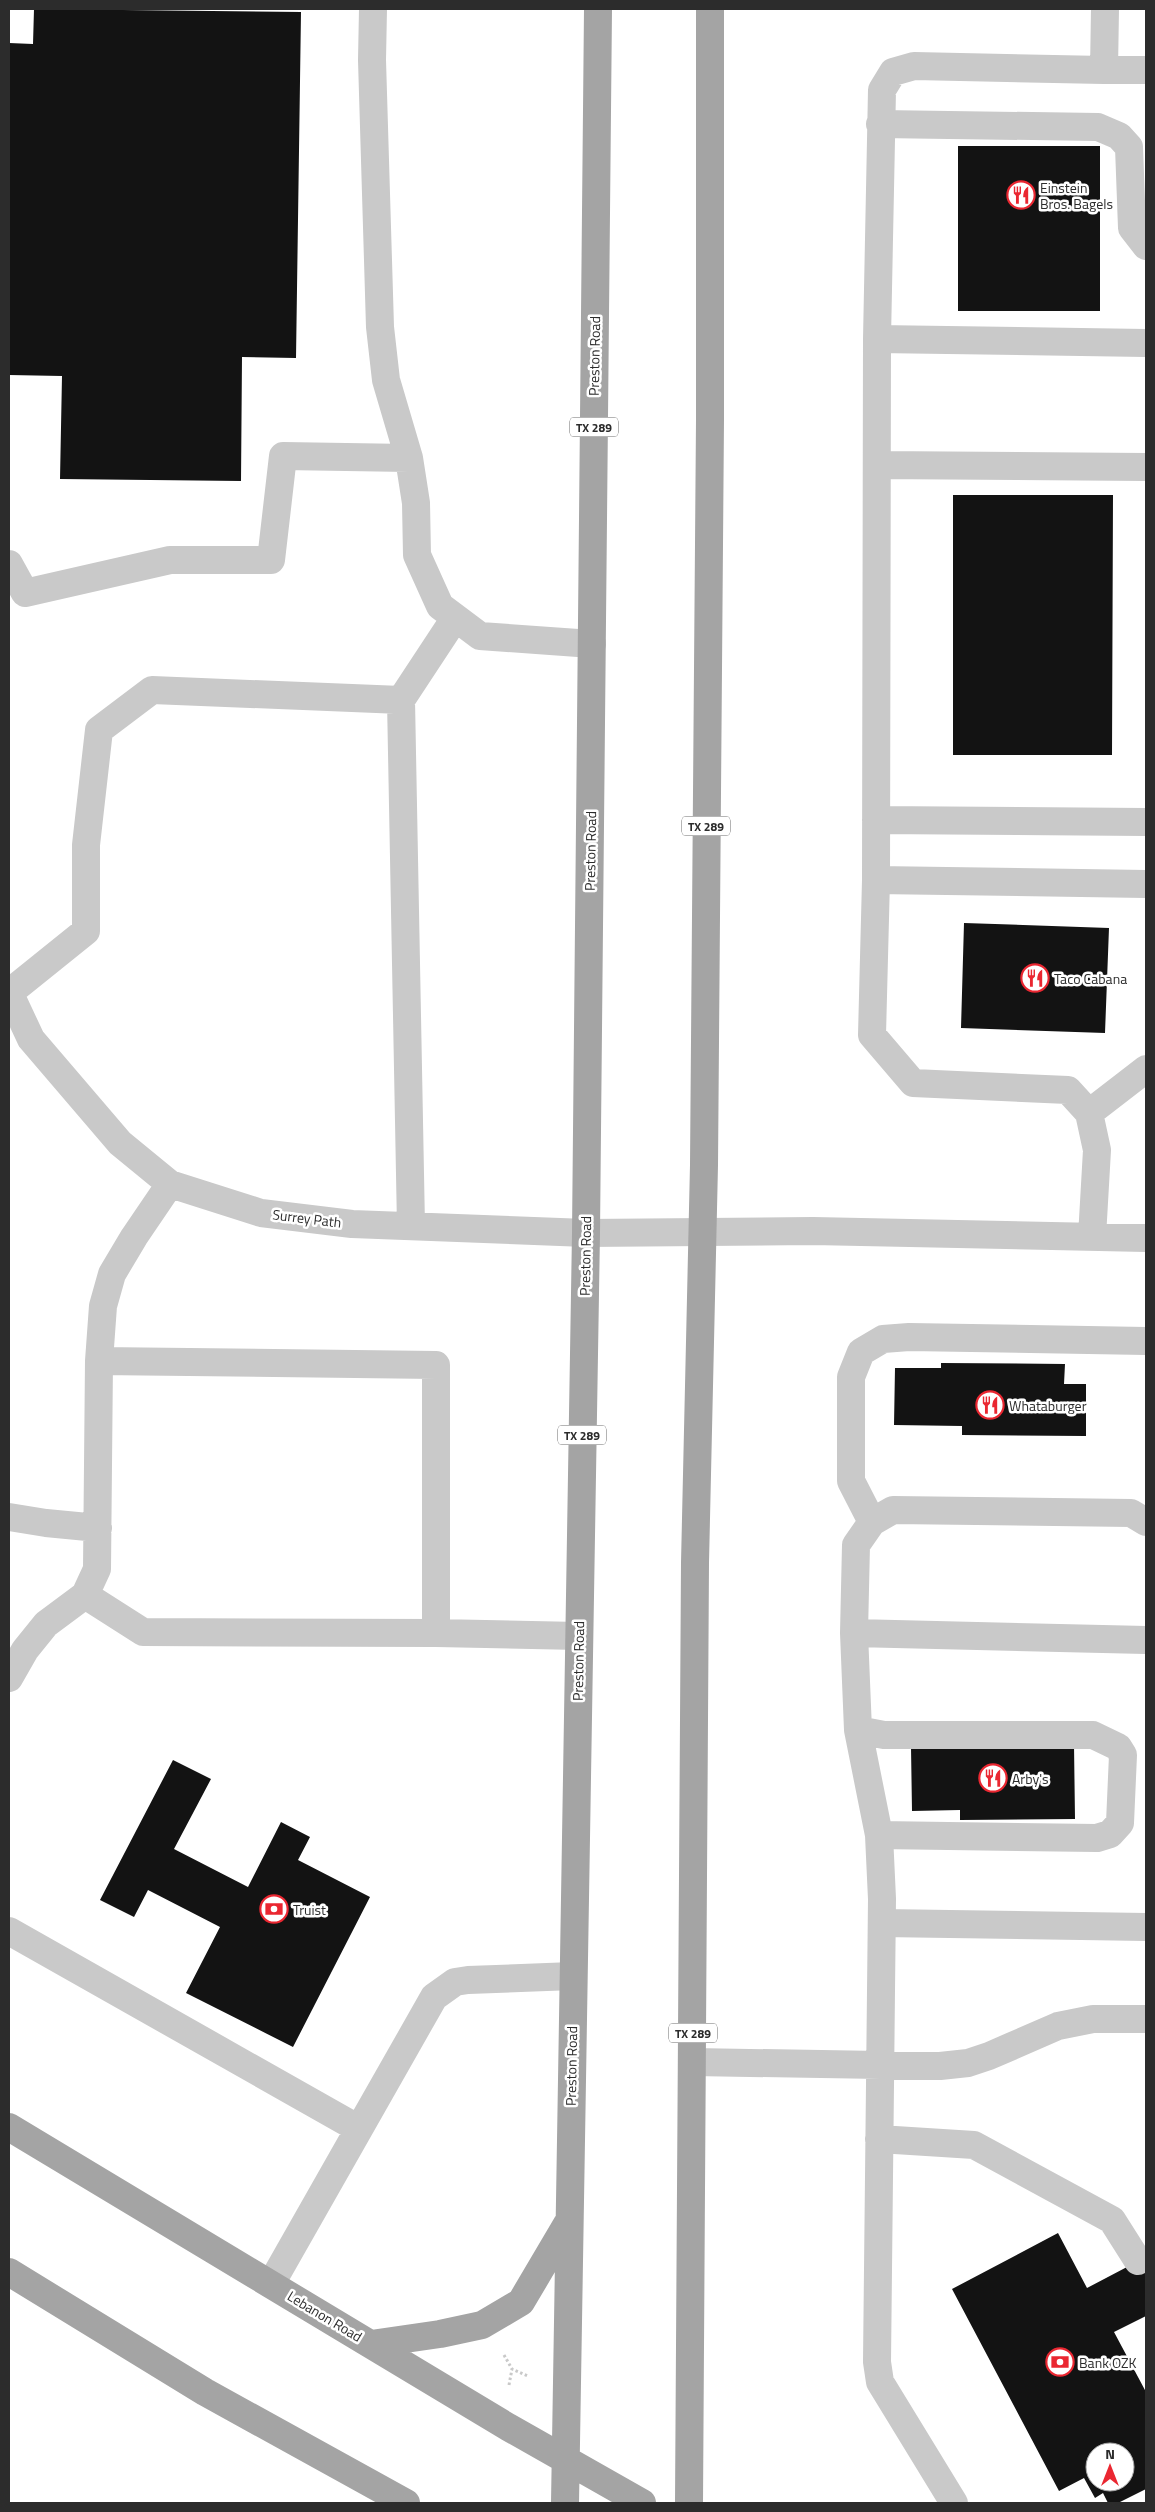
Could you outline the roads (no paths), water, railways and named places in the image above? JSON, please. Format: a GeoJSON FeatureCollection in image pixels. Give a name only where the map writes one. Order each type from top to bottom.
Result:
{"type":"FeatureCollection","features":[{"type":"Feature","properties":{"kind":"main road","name":"Preston Road"},"geometry":{"type":"LineString","coordinates":[[565,2503],[568,2223],[586,1233],[598,9]]}},
{"type":"Feature","properties":{"kind":"main road","name":"TX 289"},"geometry":{"type":"LineString","coordinates":[[689,2503],[695,1563],[701,1231],[710,420],[710,9]]}},
{"type":"Feature","properties":{"kind":"main road","name":"Lebanon Road"},"geometry":{"type":"LineString","coordinates":[[9,2127],[565,2461],[642,2503]]}},
{"type":"Feature","properties":{"kind":"main road"},"geometry":{"type":"LineString","coordinates":[[371,2344],[440,2334],[482,2325],[521,2302],[568,2223]]}},
{"type":"Feature","properties":{"kind":"main road"},"geometry":{"type":"LineString","coordinates":[[9,2272],[206,2392],[406,2503]]}},
{"type":"Feature","properties":{"kind":"street"},"geometry":{"type":"LineString","coordinates":[[373,9],[372,60],[380,327],[386,380],[408,458],[416,503],[417,556],[440,606],[480,636],[592,644]]}},
{"type":"Feature","properties":{"kind":"street"},"geometry":{"type":"LineString","coordinates":[[1104,70],[1105,9]]}},
{"type":"Feature","properties":{"kind":"street"},"geometry":{"type":"LineString","coordinates":[[1092,1237],[1098,1150],[1089,1113],[1068,1090],[913,1083],[872,1034],[876,880],[877,339],[880,124],[882,90],[893,72],[914,66],[1146,70]]}},
{"type":"Feature","properties":{"kind":"street"},"geometry":{"type":"LineString","coordinates":[[880,124],[1098,127],[1119,136],[1128,148],[1132,228],[1146,246]]}},
{"type":"Feature","properties":{"kind":"street"},"geometry":{"type":"LineString","coordinates":[[877,339],[1146,343]]}},
{"type":"Feature","properties":{"kind":"street"},"geometry":{"type":"LineString","coordinates":[[9,564],[25,593],[170,560],[271,560],[283,456],[408,458]]}},
{"type":"Feature","properties":{"kind":"street"},"geometry":{"type":"LineString","coordinates":[[877,466],[1146,467]]}},
{"type":"Feature","properties":{"kind":"street"},"geometry":{"type":"LineString","coordinates":[[411,1226],[402,700],[456,618]]}},
{"type":"Feature","properties":{"kind":"street"},"geometry":{"type":"LineString","coordinates":[[9,993],[86,931],[86,845],[99,730],[152,690],[402,700]]}},
{"type":"Feature","properties":{"kind":"street"},"geometry":{"type":"LineString","coordinates":[[876,820],[1146,822]]}},
{"type":"Feature","properties":{"kind":"street"},"geometry":{"type":"LineString","coordinates":[[876,880],[1146,884]]}},
{"type":"Feature","properties":{"kind":"street","name":"Surrey Path"},"geometry":{"type":"LineString","coordinates":[[9,993],[31,1039],[120,1143],[170,1184],[261,1213],[352,1224],[586,1233],[813,1230],[1146,1238]]}},
{"type":"Feature","properties":{"kind":"street"},"geometry":{"type":"LineString","coordinates":[[1089,1113],[1146,1069]]}},
{"type":"Feature","properties":{"kind":"street"},"geometry":{"type":"LineString","coordinates":[[9,1678],[25,1650],[46,1624],[85,1594],[97,1569],[99,1361],[103,1306],[112,1274],[134,1237],[170,1184]]}},
{"type":"Feature","properties":{"kind":"street"},"geometry":{"type":"LineString","coordinates":[[872,1522],[851,1481],[851,1377],[861,1352],[883,1339],[908,1337],[1146,1341]]}},
{"type":"Feature","properties":{"kind":"street"},"geometry":{"type":"LineString","coordinates":[[99,1361],[436,1365],[436,1633]]}},
{"type":"Feature","properties":{"kind":"street"},"geometry":{"type":"LineString","coordinates":[[954,2503],[880,2382],[877,2362],[882,1923],[879,1835],[858,1730],[854,1633],[856,1545],[872,1522],[893,1510],[1132,1513],[1146,1522]]}},
{"type":"Feature","properties":{"kind":"street"},"geometry":{"type":"LineString","coordinates":[[9,1517],[98,1528]]}},
{"type":"Feature","properties":{"kind":"street"},"geometry":{"type":"LineString","coordinates":[[85,1594],[143,1632],[436,1633],[579,1636]]}},
{"type":"Feature","properties":{"kind":"street"},"geometry":{"type":"LineString","coordinates":[[854,1633],[1146,1640]]}},
{"type":"Feature","properties":{"kind":"street"},"geometry":{"type":"LineString","coordinates":[[858,1730],[884,1735],[1093,1735],[1118,1747],[1123,1755],[1120,1823],[1110,1834],[1097,1838],[879,1835]]}},
{"type":"Feature","properties":{"kind":"street"},"geometry":{"type":"LineString","coordinates":[[882,1923],[1146,1927]]}},
{"type":"Feature","properties":{"kind":"street"},"geometry":{"type":"LineString","coordinates":[[9,1931],[359,2129]]}},
{"type":"Feature","properties":{"kind":"street"},"geometry":{"type":"LineString","coordinates":[[271,2284],[434,1997],[456,1982],[468,1980],[573,1976]]}},
{"type":"Feature","properties":{"kind":"street"},"geometry":{"type":"LineString","coordinates":[[693,2062],[940,2066],[968,2063],[1058,2026],[1093,2018],[1146,2019]]}},
{"type":"Feature","properties":{"kind":"street"},"geometry":{"type":"LineString","coordinates":[[879,2139],[974,2146],[1112,2220],[1138,2261]]}},
{"type":"Feature","properties":{"kind":"place","name":"Einstein Bros. Bagels"},"geometry":{"type":"Point","coordinates":[1021,195]}},
{"type":"Feature","properties":{"kind":"place","name":"Taco Cabana"},"geometry":{"type":"Point","coordinates":[1035,978]}},
{"type":"Feature","properties":{"kind":"place","name":"Whataburger"},"geometry":{"type":"Point","coordinates":[990,1405]}},
{"type":"Feature","properties":{"kind":"place","name":"Arby's"},"geometry":{"type":"Point","coordinates":[993,1778]}},
{"type":"Feature","properties":{"kind":"place","name":"Truist"},"geometry":{"type":"Point","coordinates":[274,1909]}},
{"type":"Feature","properties":{"kind":"place","name":"Bank OZK"},"geometry":{"type":"Point","coordinates":[1060,2362]}}]}
